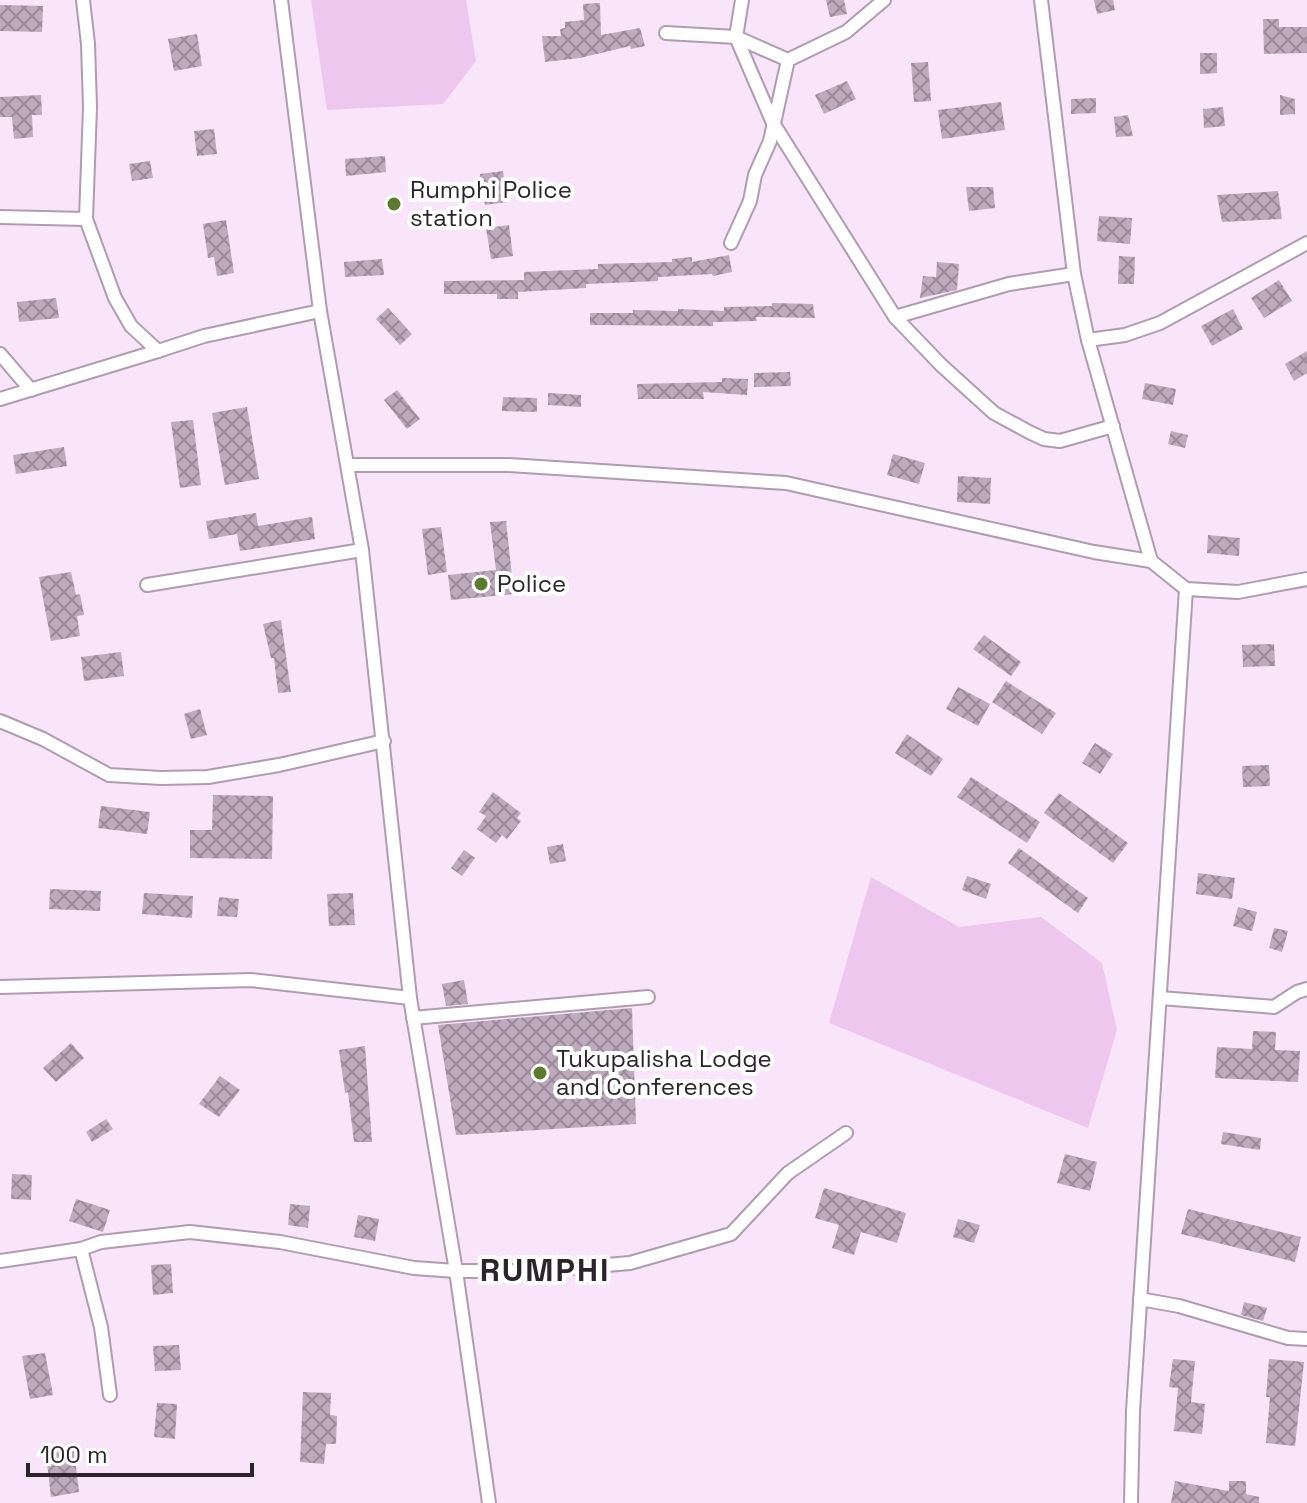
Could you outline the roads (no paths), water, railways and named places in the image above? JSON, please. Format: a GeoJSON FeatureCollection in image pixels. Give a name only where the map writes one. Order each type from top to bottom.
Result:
{"type":"FeatureCollection","features":[{"type":"Feature","properties":{"kind":"street"},"geometry":{"type":"LineString","coordinates":[[83,0],[90,107],[86,219],[115,298],[131,326],[158,351]]}},
{"type":"Feature","properties":{"kind":"street"},"geometry":{"type":"LineString","coordinates":[[281,0],[320,311],[362,550],[410,998],[456,1271],[489,1503]]}},
{"type":"Feature","properties":{"kind":"street"},"geometry":{"type":"LineString","coordinates":[[742,0],[736,37],[773,123],[895,317],[941,365],[994,413],[1029,432],[1044,439],[1060,441],[1113,426]]}},
{"type":"Feature","properties":{"kind":"street"},"geometry":{"type":"LineString","coordinates":[[666,33],[736,37],[788,60],[846,32],[884,0]]}},
{"type":"Feature","properties":{"kind":"street"},"geometry":{"type":"LineString","coordinates":[[1041,0],[1074,274],[1088,340],[1151,561]]}},
{"type":"Feature","properties":{"kind":"street"},"geometry":{"type":"LineString","coordinates":[[731,243],[750,201],[755,175],[770,141],[788,60]]}},
{"type":"Feature","properties":{"kind":"street"},"geometry":{"type":"LineString","coordinates":[[0,217],[86,219]]}},
{"type":"Feature","properties":{"kind":"street"},"geometry":{"type":"LineString","coordinates":[[1088,340],[1125,335],[1160,323],[1307,243]]}},
{"type":"Feature","properties":{"kind":"street"},"geometry":{"type":"LineString","coordinates":[[895,317],[1009,284],[1074,274]]}},
{"type":"Feature","properties":{"kind":"street"},"geometry":{"type":"LineString","coordinates":[[0,399],[230,330],[320,311]]}},
{"type":"Feature","properties":{"kind":"street"},"geometry":{"type":"LineString","coordinates":[[0,354],[31,390]]}},
{"type":"Feature","properties":{"kind":"street"},"geometry":{"type":"LineString","coordinates":[[349,465],[509,465],[786,483],[1094,552],[1151,561],[1186,589],[1238,592],[1307,579]]}},
{"type":"Feature","properties":{"kind":"street"},"geometry":{"type":"LineString","coordinates":[[147,585],[362,550]]}},
{"type":"Feature","properties":{"kind":"street"},"geometry":{"type":"LineString","coordinates":[[1131,1503],[1140,1299],[1186,589]]}},
{"type":"Feature","properties":{"kind":"street"},"geometry":{"type":"LineString","coordinates":[[0,721],[43,739],[109,775],[161,778],[208,777],[279,765],[384,741]]}},
{"type":"Feature","properties":{"kind":"street"},"geometry":{"type":"LineString","coordinates":[[0,987],[251,980],[410,998]]}},
{"type":"Feature","properties":{"kind":"street"},"geometry":{"type":"LineString","coordinates":[[1160,998],[1274,1007],[1307,989]]}},
{"type":"Feature","properties":{"kind":"street"},"geometry":{"type":"LineString","coordinates":[[413,1018],[648,997]]}},
{"type":"Feature","properties":{"kind":"street"},"geometry":{"type":"LineString","coordinates":[[0,1261],[81,1249],[101,1242],[190,1232],[280,1242],[414,1268],[456,1271],[535,1271],[630,1263],[731,1234],[788,1173],[846,1133]]}},
{"type":"Feature","properties":{"kind":"street"},"geometry":{"type":"LineString","coordinates":[[81,1249],[101,1327],[110,1395]]}},
{"type":"Feature","properties":{"kind":"street"},"geometry":{"type":"LineString","coordinates":[[1140,1299],[1179,1306],[1288,1338],[1307,1339]]}},
{"type":"Feature","properties":{"kind":"place","name":"Rumphi Police station"},"geometry":{"type":"Point","coordinates":[394,204]}},
{"type":"Feature","properties":{"kind":"place","name":"Police"},"geometry":{"type":"Point","coordinates":[481,584]}},
{"type":"Feature","properties":{"kind":"place","name":"Tukupalisha Lodge and Conferences"},"geometry":{"type":"Point","coordinates":[540,1073]}},
{"type":"Feature","properties":{"kind":"district","name":"RUMPHI"},"geometry":{"type":"Point","coordinates":[545,1270]}}]}
